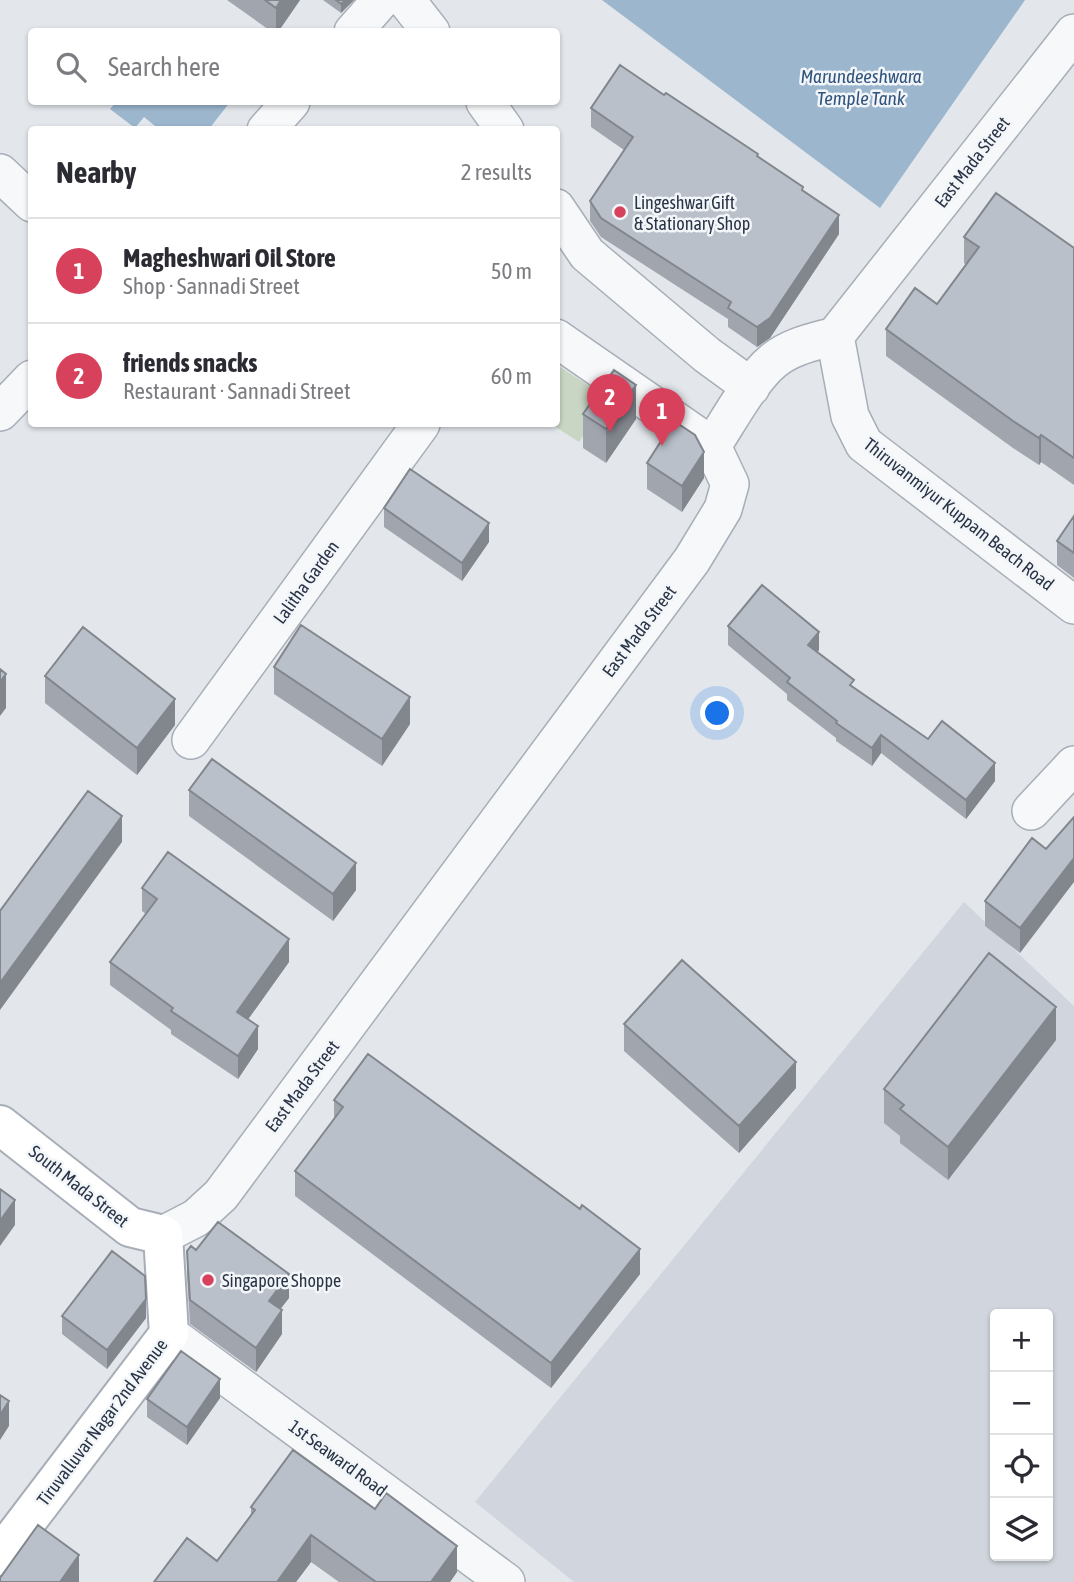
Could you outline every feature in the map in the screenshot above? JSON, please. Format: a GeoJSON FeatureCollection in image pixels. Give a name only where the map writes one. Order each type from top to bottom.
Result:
{"type":"FeatureCollection","features":[{"type":"Feature","properties":{"kind":"street"},"geometry":{"type":"LineString","coordinates":[[356,28],[381,0]]}},
{"type":"Feature","properties":{"kind":"street"},"geometry":{"type":"LineString","coordinates":[[406,0],[428,28]]}},
{"type":"Feature","properties":{"kind":"street","name":"East Mada Street"},"geometry":{"type":"LineString","coordinates":[[835,336],[1074,33]]}},
{"type":"Feature","properties":{"kind":"street"},"geometry":{"type":"LineString","coordinates":[[270,126],[288,105]]}},
{"type":"Feature","properties":{"kind":"street"},"geometry":{"type":"LineString","coordinates":[[487,105],[502,126]]}},
{"type":"Feature","properties":{"kind":"street"},"geometry":{"type":"LineString","coordinates":[[0,173],[28,199]]}},
{"type":"Feature","properties":{"kind":"street"},"geometry":{"type":"LineString","coordinates":[[560,214],[587,254],[706,355],[751,387]]}},
{"type":"Feature","properties":{"kind":"street"},"geometry":{"type":"LineString","coordinates":[[560,341],[712,446],[751,387],[773,361],[796,347],[835,336]]}},
{"type":"Feature","properties":{"kind":"street","name":"Thiruvanmiyur Kuppam Beach Road"},"geometry":{"type":"LineString","coordinates":[[835,336],[850,416],[864,444],[1074,605]]}},
{"type":"Feature","properties":{"kind":"street"},"geometry":{"type":"LineString","coordinates":[[0,412],[28,383]]}},
{"type":"Feature","properties":{"kind":"street","name":"Lalitha Garden"},"geometry":{"type":"LineString","coordinates":[[191,740],[419,427]]}},
{"type":"Feature","properties":{"kind":"street","name":"East Mada Street"},"geometry":{"type":"LineString","coordinates":[[163,1235],[196,1218],[221,1195],[692,560],[723,509],[730,484],[712,446]]}},
{"type":"Feature","properties":{"kind":"street"},"geometry":{"type":"LineString","coordinates":[[1031,811],[1074,765]]}},
{"type":"Feature","properties":{"kind":"street","name":"South Mada Street"},"geometry":{"type":"LineString","coordinates":[[0,1125],[130,1227],[163,1235]]}},
{"type":"Feature","properties":{"kind":"street","name":"Tiruvalluvar Nagar 2nd Avenue"},"geometry":{"type":"LineString","coordinates":[[0,1556],[169,1334],[163,1235]]}},
{"type":"Feature","properties":{"kind":"street","name":"1st Seaward Road"},"geometry":{"type":"LineString","coordinates":[[169,1334],[506,1582]]}},
{"type":"Feature","properties":{"kind":"shaded area"},"geometry":{"type":"Polygon","coordinates":[[[964,902],[1074,1006],[1074,1582],[574,1582],[475,1502],[964,902]]]}},
{"type":"Feature","properties":{"kind":"green space"},"geometry":{"type":"Polygon","coordinates":[[[560,367],[608,398],[579,442],[556,427],[560,427],[560,367]]]}},
{"type":"Feature","properties":{"kind":"water","name":"Marundeeshwara Temple Tank"},"geometry":{"type":"Polygon","coordinates":[[[602,0],[1025,0],[880,208],[602,0]]]}},
{"type":"Feature","properties":{"kind":"water"},"geometry":{"type":"Polygon","coordinates":[[[113,105],[228,105],[211,126],[155,126],[144,117],[137,126],[132,126],[110,109],[113,105]]]}},
{"type":"Feature","properties":{"kind":"building"},"geometry":{"type":"Polygon","coordinates":[[[265,0],[281,0],[276,8],[265,0]]]}},
{"type":"Feature","properties":{"kind":"building"},"geometry":{"type":"Polygon","coordinates":[[[620,65],[758,154],[757,156],[803,187],[802,190],[839,215],[770,318],[757,327],[728,308],[731,302],[601,218],[590,201],[633,137],[591,108],[620,65]]]}},
{"type":"Feature","properties":{"kind":"building"},"geometry":{"type":"Polygon","coordinates":[[[996,193],[1074,248],[1074,458],[1041,435],[1039,438],[1013,421],[886,329],[915,288],[937,304],[979,247],[964,237],[996,193]]]}},
{"type":"Feature","properties":{"kind":"building"},"geometry":{"type":"Polygon","coordinates":[[[614,370],[636,385],[606,429],[583,414],[614,370]]]}},
{"type":"Feature","properties":{"kind":"building"},"geometry":{"type":"Polygon","coordinates":[[[674,421],[695,435],[704,452],[682,486],[647,463],[674,421]]]}},
{"type":"Feature","properties":{"kind":"building"},"geometry":{"type":"Polygon","coordinates":[[[410,469],[489,523],[462,563],[384,508],[410,469]]]}},
{"type":"Feature","properties":{"kind":"building"},"geometry":{"type":"Polygon","coordinates":[[[1074,516],[1074,553],[1057,541],[1074,516]]]}},
{"type":"Feature","properties":{"kind":"building"},"geometry":{"type":"Polygon","coordinates":[[[762,585],[819,632],[808,645],[854,680],[850,685],[928,739],[942,721],[995,763],[966,800],[881,735],[872,748],[836,723],[837,721],[787,682],[790,678],[728,626],[762,585]]]}},
{"type":"Feature","properties":{"kind":"building"},"geometry":{"type":"Polygon","coordinates":[[[301,625],[410,697],[382,739],[274,667],[301,625]]]}},
{"type":"Feature","properties":{"kind":"building"},"geometry":{"type":"Polygon","coordinates":[[[83,627],[175,699],[137,748],[45,676],[83,627]]]}},
{"type":"Feature","properties":{"kind":"building"},"geometry":{"type":"Polygon","coordinates":[[[0,669],[6,674],[0,682],[0,669]]]}},
{"type":"Feature","properties":{"kind":"building"},"geometry":{"type":"Polygon","coordinates":[[[212,759],[356,863],[333,894],[189,790],[212,759]]]}},
{"type":"Feature","properties":{"kind":"building"},"geometry":{"type":"Polygon","coordinates":[[[88,791],[122,816],[0,983],[0,911],[88,791]]]}},
{"type":"Feature","properties":{"kind":"building"},"geometry":{"type":"Polygon","coordinates":[[[1074,817],[1074,858],[1020,928],[985,901],[1032,838],[1046,849],[1074,817]]]}},
{"type":"Feature","properties":{"kind":"building"},"geometry":{"type":"Polygon","coordinates":[[[168,852],[289,939],[237,1012],[258,1026],[238,1056],[171,1011],[173,1008],[110,962],[157,899],[142,888],[168,852]]]}},
{"type":"Feature","properties":{"kind":"building"},"geometry":{"type":"Polygon","coordinates":[[[989,953],[1056,1007],[948,1147],[900,1109],[904,1105],[884,1089],[989,953]]]}},
{"type":"Feature","properties":{"kind":"building"},"geometry":{"type":"Polygon","coordinates":[[[682,960],[796,1062],[739,1126],[624,1024],[682,960]]]}},
{"type":"Feature","properties":{"kind":"building"},"geometry":{"type":"Polygon","coordinates":[[[368,1054],[580,1209],[582,1205],[640,1249],[551,1363],[295,1171],[343,1107],[334,1100],[368,1054]]]}},
{"type":"Feature","properties":{"kind":"building"},"geometry":{"type":"Polygon","coordinates":[[[0,1189],[15,1200],[0,1221],[0,1189]]]}},
{"type":"Feature","properties":{"kind":"building"},"geometry":{"type":"Polygon","coordinates":[[[218,1222],[289,1274],[269,1301],[282,1310],[256,1348],[190,1300],[187,1251],[191,1246],[196,1250],[218,1222]]]}},
{"type":"Feature","properties":{"kind":"building"},"geometry":{"type":"Polygon","coordinates":[[[112,1251],[145,1276],[146,1299],[107,1350],[62,1316],[112,1251]]]}},
{"type":"Feature","properties":{"kind":"building"},"geometry":{"type":"Polygon","coordinates":[[[181,1351],[220,1379],[187,1427],[147,1399],[181,1351]]]}},
{"type":"Feature","properties":{"kind":"building"},"geometry":{"type":"Polygon","coordinates":[[[0,1395],[9,1401],[0,1415],[0,1395]]]}},
{"type":"Feature","properties":{"kind":"building"},"geometry":{"type":"Polygon","coordinates":[[[293,1450],[375,1509],[386,1493],[457,1546],[431,1582],[376,1582],[311,1535],[277,1582],[154,1582],[187,1538],[217,1561],[255,1510],[251,1507],[293,1450]]]}},
{"type":"Feature","properties":{"kind":"building"},"geometry":{"type":"Polygon","coordinates":[[[38,1525],[79,1555],[60,1582],[0,1582],[0,1578],[38,1525]]]}},
{"type":"Feature","properties":{"kind":"place","name":"Lingeshwar Gift & Stationary Shop"},"geometry":{"type":"Point","coordinates":[620,212]}},
{"type":"Feature","properties":{"kind":"place","name":"friends snacks"},"geometry":{"type":"Point","coordinates":[610,432]}},
{"type":"Feature","properties":{"kind":"place","name":"Magheshwari Oil Store"},"geometry":{"type":"Point","coordinates":[662,446]}},
{"type":"Feature","properties":{"kind":"place","name":"Singapore Shoppe"},"geometry":{"type":"Point","coordinates":[208,1280]}}]}
